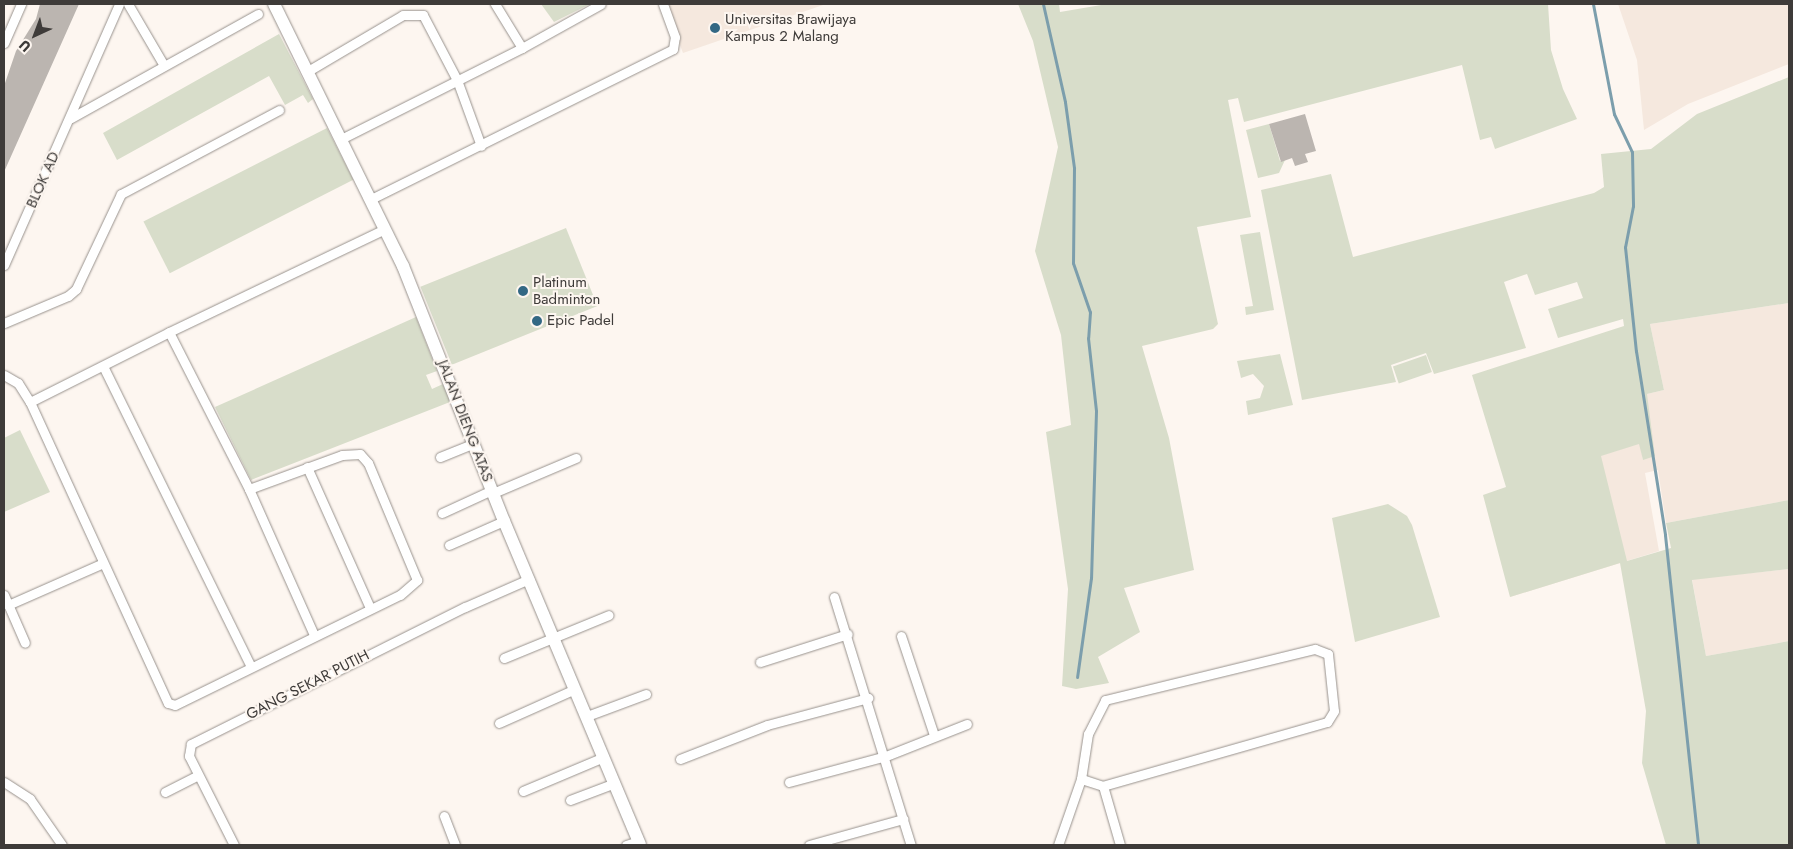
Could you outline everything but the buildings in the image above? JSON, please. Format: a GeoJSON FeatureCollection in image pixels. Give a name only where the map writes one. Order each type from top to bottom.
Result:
{"type":"FeatureCollection","features":[{"type":"Feature","properties":{"kind":"street"},"geometry":{"type":"LineString","coordinates":[[4,43],[20,4]]}},
{"type":"Feature","properties":{"kind":"street","name":"BLOK AD"},"geometry":{"type":"LineString","coordinates":[[4,265],[71,118],[119,4]]}},
{"type":"Feature","properties":{"kind":"street"},"geometry":{"type":"LineString","coordinates":[[128,4],[163,64]]}},
{"type":"Feature","properties":{"kind":"street","name":"JALAN DIENG ATAS"},"geometry":{"type":"LineString","coordinates":[[274,4],[385,229],[504,522],[639,843]]}},
{"type":"Feature","properties":{"kind":"street"},"geometry":{"type":"LineString","coordinates":[[496,4],[522,48]]}},
{"type":"Feature","properties":{"kind":"street"},"geometry":{"type":"LineString","coordinates":[[341,140],[522,48],[601,4]]}},
{"type":"Feature","properties":{"kind":"street"},"geometry":{"type":"LineString","coordinates":[[371,199],[673,49],[675,37],[663,4]]}},
{"type":"Feature","properties":{"kind":"street"},"geometry":{"type":"LineString","coordinates":[[308,71],[403,15],[416,13],[428,19],[457,80],[481,146]]}},
{"type":"Feature","properties":{"kind":"street"},"geometry":{"type":"LineString","coordinates":[[71,118],[163,64],[258,14]]}},
{"type":"Feature","properties":{"kind":"street"},"geometry":{"type":"LineString","coordinates":[[4,323],[68,296],[76,289],[121,194],[279,110]]}},
{"type":"Feature","properties":{"kind":"street"},"geometry":{"type":"LineString","coordinates":[[30,402],[169,332],[385,229]]}},
{"type":"Feature","properties":{"kind":"street"},"geometry":{"type":"LineString","coordinates":[[169,332],[248,489],[314,636]]}},
{"type":"Feature","properties":{"kind":"street"},"geometry":{"type":"LineString","coordinates":[[103,366],[251,667]]}},
{"type":"Feature","properties":{"kind":"street"},"geometry":{"type":"LineString","coordinates":[[4,375],[18,383],[30,402],[101,564],[168,703],[175,705],[412,588],[417,576],[368,463],[356,452],[248,489]]}},
{"type":"Feature","properties":{"kind":"street"},"geometry":{"type":"LineString","coordinates":[[440,458],[473,444]]}},
{"type":"Feature","properties":{"kind":"street"},"geometry":{"type":"LineString","coordinates":[[442,513],[576,458]]}},
{"type":"Feature","properties":{"kind":"street"},"geometry":{"type":"LineString","coordinates":[[308,468],[370,608]]}},
{"type":"Feature","properties":{"kind":"street"},"geometry":{"type":"LineString","coordinates":[[449,545],[504,522]]}},
{"type":"Feature","properties":{"kind":"street"},"geometry":{"type":"LineString","coordinates":[[8,605],[101,564]]}},
{"type":"Feature","properties":{"kind":"street","name":"GANG SEKAR PUTIH"},"geometry":{"type":"LineString","coordinates":[[234,845],[198,775],[188,751],[193,742],[465,606],[529,579]]}},
{"type":"Feature","properties":{"kind":"street"},"geometry":{"type":"LineString","coordinates":[[4,595],[24,642]]}},
{"type":"Feature","properties":{"kind":"street"},"geometry":{"type":"LineString","coordinates":[[834,597],[868,698],[911,845]]}},
{"type":"Feature","properties":{"kind":"street"},"geometry":{"type":"LineString","coordinates":[[504,658],[609,615]]}},
{"type":"Feature","properties":{"kind":"street"},"geometry":{"type":"LineString","coordinates":[[760,662],[848,634]]}},
{"type":"Feature","properties":{"kind":"street"},"geometry":{"type":"LineString","coordinates":[[901,636],[934,735]]}},
{"type":"Feature","properties":{"kind":"street"},"geometry":{"type":"LineString","coordinates":[[1058,845],[1081,779],[1094,715],[1112,695],[1315,649],[1328,654],[1334,711],[1330,720],[1103,786],[1081,779]]}},
{"type":"Feature","properties":{"kind":"street"},"geometry":{"type":"LineString","coordinates":[[499,723],[575,689]]}},
{"type":"Feature","properties":{"kind":"street"},"geometry":{"type":"LineString","coordinates":[[587,716],[646,694]]}},
{"type":"Feature","properties":{"kind":"street"},"geometry":{"type":"LineString","coordinates":[[680,759],[767,724],[868,698]]}},
{"type":"Feature","properties":{"kind":"street"},"geometry":{"type":"LineString","coordinates":[[789,782],[886,756],[934,735],[967,724]]}},
{"type":"Feature","properties":{"kind":"street"},"geometry":{"type":"LineString","coordinates":[[523,791],[604,757]]}},
{"type":"Feature","properties":{"kind":"street"},"geometry":{"type":"LineString","coordinates":[[165,792],[198,775]]}},
{"type":"Feature","properties":{"kind":"street"},"geometry":{"type":"LineString","coordinates":[[4,782],[40,811],[62,845]]}},
{"type":"Feature","properties":{"kind":"street"},"geometry":{"type":"LineString","coordinates":[[570,800],[615,783]]}},
{"type":"Feature","properties":{"kind":"street"},"geometry":{"type":"LineString","coordinates":[[1103,786],[1120,845]]}},
{"type":"Feature","properties":{"kind":"street"},"geometry":{"type":"LineString","coordinates":[[444,816],[455,845]]}},
{"type":"Feature","properties":{"kind":"street"},"geometry":{"type":"LineString","coordinates":[[809,845],[903,819]]}},
{"type":"Feature","properties":{"kind":"street"},"geometry":{"type":"LineString","coordinates":[[626,845],[639,843]]}},
{"type":"Feature","properties":{"kind":"shaded area","name":"Universitas Brawijaya Kampus 2 Malang"},"geometry":{"type":"Polygon","coordinates":[[[665,4],[826,4],[683,53],[665,4]]]}},
{"type":"Feature","properties":{"kind":"shaded area"},"geometry":{"type":"Polygon","coordinates":[[[1618,4],[1789,4],[1789,64],[1688,104],[1644,130],[1637,60],[1618,4]]]}},
{"type":"Feature","properties":{"kind":"shaded area"},"geometry":{"type":"Polygon","coordinates":[[[1789,303],[1789,500],[1666,523],[1658,470],[1645,473],[1659,551],[1510,597],[1562,468],[1640,443],[1643,460],[1647,394],[1664,390],[1650,324],[1789,303]]]}},
{"type":"Feature","properties":{"kind":"shaded area"},"geometry":{"type":"Polygon","coordinates":[[[1789,569],[1789,641],[1706,656],[1692,579],[1789,569]]]}},
{"type":"Feature","properties":{"kind":"green space"},"geometry":{"type":"Polygon","coordinates":[[[541,4],[590,4],[554,22],[541,4]]]}},
{"type":"Feature","properties":{"kind":"green space"},"geometry":{"type":"Polygon","coordinates":[[[1018,4],[1059,4],[1060,12],[1107,4],[1548,4],[1551,50],[1563,89],[1577,119],[1495,149],[1491,137],[1480,140],[1462,65],[1244,122],[1238,98],[1228,100],[1251,217],[1197,227],[1218,324],[1213,329],[1142,346],[1169,438],[1194,570],[1124,588],[1140,632],[1098,657],[1109,683],[1076,689],[1062,686],[1068,589],[1046,432],[1071,425],[1061,335],[1035,251],[1058,147],[1033,41],[1018,4]]]}},
{"type":"Feature","properties":{"kind":"green space"},"geometry":{"type":"Polygon","coordinates":[[[279,34],[313,99],[308,103],[303,95],[285,105],[269,76],[117,160],[103,133],[279,34]]]}},
{"type":"Feature","properties":{"kind":"green space"},"geometry":{"type":"Polygon","coordinates":[[[1789,77],[1789,303],[1650,324],[1664,390],[1647,394],[1655,456],[1643,460],[1639,444],[1601,456],[1627,561],[1671,548],[1666,523],[1789,500],[1789,569],[1692,580],[1706,656],[1789,641],[1789,845],[1666,845],[1642,763],[1646,711],[1620,563],[1510,597],[1483,495],[1506,487],[1472,375],[1624,326],[1623,319],[1558,338],[1548,309],[1583,298],[1577,282],[1535,295],[1527,274],[1504,282],[1526,348],[1434,374],[1426,353],[1391,365],[1396,382],[1302,400],[1261,190],[1331,174],[1353,257],[1594,193],[1604,187],[1601,154],[1651,149],[1697,114],[1789,77]]]}},
{"type":"Feature","properties":{"kind":"green space"},"geometry":{"type":"Polygon","coordinates":[[[1269,124],[1280,161],[1285,160],[1279,173],[1258,178],[1246,130],[1269,124]]]}},
{"type":"Feature","properties":{"kind":"green space"},"geometry":{"type":"Polygon","coordinates":[[[327,128],[353,180],[170,273],[143,222],[327,128]]]}},
{"type":"Feature","properties":{"kind":"green space"},"geometry":{"type":"Polygon","coordinates":[[[566,228],[597,306],[452,365],[420,287],[566,228]]]}},
{"type":"Feature","properties":{"kind":"green space"},"geometry":{"type":"Polygon","coordinates":[[[1260,232],[1274,310],[1246,315],[1245,307],[1253,306],[1240,235],[1260,232]]]}},
{"type":"Feature","properties":{"kind":"green space"},"geometry":{"type":"Polygon","coordinates":[[[416,317],[437,371],[426,375],[432,389],[443,384],[450,402],[251,480],[215,407],[416,317]]]}},
{"type":"Feature","properties":{"kind":"green space"},"geometry":{"type":"Polygon","coordinates":[[[1280,354],[1293,405],[1248,415],[1246,401],[1260,398],[1264,386],[1253,374],[1241,378],[1237,361],[1280,354]]]}},
{"type":"Feature","properties":{"kind":"green space"},"geometry":{"type":"Polygon","coordinates":[[[1426,355],[1432,372],[1399,383],[1393,366],[1426,355]]]}},
{"type":"Feature","properties":{"kind":"green space"},"geometry":{"type":"Polygon","coordinates":[[[20,430],[50,492],[4,512],[4,438],[20,430]]]}},
{"type":"Feature","properties":{"kind":"green space"},"geometry":{"type":"Polygon","coordinates":[[[1388,504],[1407,516],[1412,525],[1440,617],[1355,642],[1332,518],[1388,504]]]}},
{"type":"Feature","properties":{"kind":"waterway"},"geometry":{"type":"LineString","coordinates":[[1043,4],[1065,102],[1074,168],[1073,263],[1090,312],[1088,338],[1096,411],[1091,578],[1077,677]]}},
{"type":"Feature","properties":{"kind":"waterway"},"geometry":{"type":"LineString","coordinates":[[1593,4],[1614,114],[1632,152],[1633,206],[1625,247],[1636,351],[1665,535],[1698,845]]}},
{"type":"Feature","properties":{"kind":"place","name":"Universitas Brawijaya Kampus 2 Malang"},"geometry":{"type":"Point","coordinates":[715,28]}},
{"type":"Feature","properties":{"kind":"place","name":"Platinum Badminton"},"geometry":{"type":"Point","coordinates":[523,291]}},
{"type":"Feature","properties":{"kind":"place","name":"Epic Padel"},"geometry":{"type":"Point","coordinates":[537,321]}}]}
